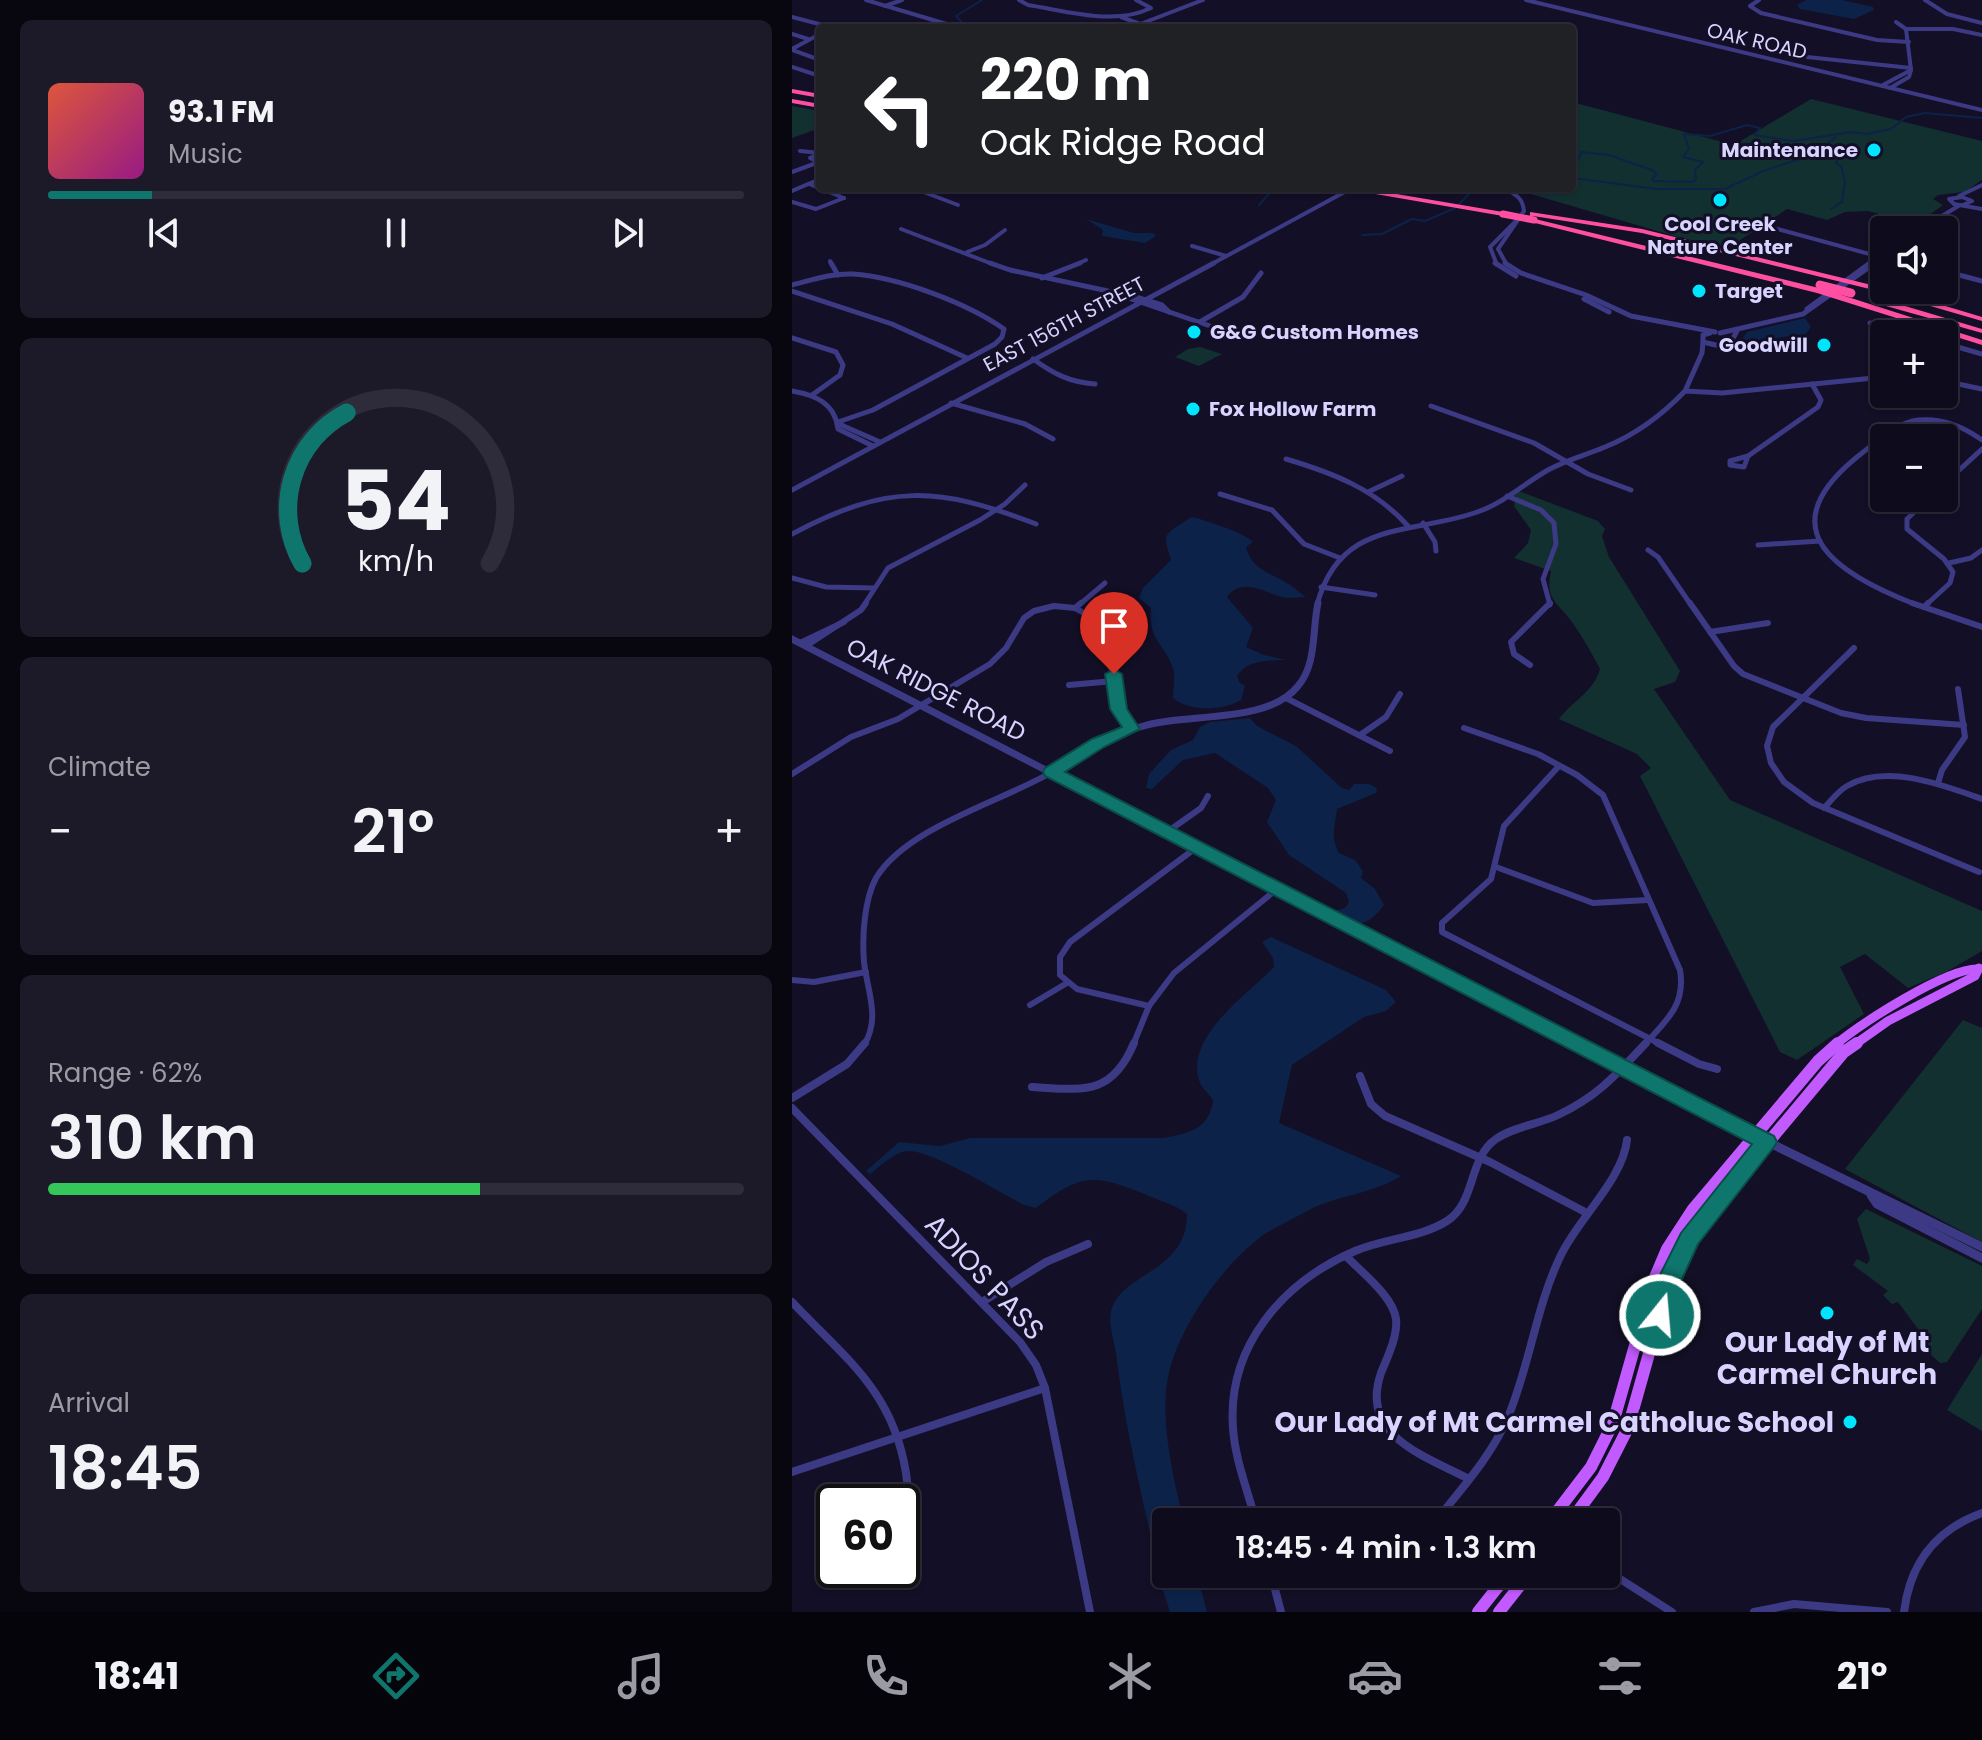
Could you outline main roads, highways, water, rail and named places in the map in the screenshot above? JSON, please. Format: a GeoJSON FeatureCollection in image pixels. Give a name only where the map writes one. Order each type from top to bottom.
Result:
{"type":"FeatureCollection","features":[{"type":"Feature","properties":{"kind":"highway"},"geometry":{"type":"LineString","coordinates":[[792,90],[816,93]]}},
{"type":"Feature","properties":{"kind":"highway"},"geometry":{"type":"LineString","coordinates":[[792,99],[816,103]]}},
{"type":"Feature","properties":{"kind":"highway"},"geometry":{"type":"LineString","coordinates":[[1377,192],[1448,202]]}},
{"type":"Feature","properties":{"kind":"highway"},"geometry":{"type":"LineString","coordinates":[[1397,192],[1534,217],[1642,231],[1982,322]]}},
{"type":"Feature","properties":{"kind":"highway"},"geometry":{"type":"LineString","coordinates":[[1534,217],[1826,288],[1876,308],[1982,340]]}},
{"type":"Feature","properties":{"kind":"highway"},"geometry":{"type":"LineString","coordinates":[[1851,285],[1982,331]]}},
{"type":"Feature","properties":{"kind":"highway"},"geometry":{"type":"LineString","coordinates":[[1826,288],[1851,285],[1870,288]]}},
{"type":"Feature","properties":{"kind":"highway"},"geometry":{"type":"LineString","coordinates":[[1927,304],[1982,322]]}},
{"type":"Feature","properties":{"kind":"main road"},"geometry":{"type":"LineString","coordinates":[[1560,1508],[1591,1467],[1610,1431],[1653,1282],[1667,1249],[1693,1209],[1818,1061],[1848,1033],[1965,969],[1980,969]]}},
{"type":"Feature","properties":{"kind":"main road"},"geometry":{"type":"LineString","coordinates":[[1580,1508],[1603,1477],[1628,1428],[1664,1299],[1682,1252],[1699,1225],[1830,1067],[1852,1045],[1888,1021],[1975,976],[1980,969]]}},
{"type":"Feature","properties":{"kind":"main road"},"geometry":{"type":"LineString","coordinates":[[1478,1612],[1497,1588]]}},
{"type":"Feature","properties":{"kind":"main road"},"geometry":{"type":"LineString","coordinates":[[1499,1612],[1518,1588]]}},
{"type":"Feature","properties":{"kind":"water"},"geometry":{"type":"Polygon","coordinates":[[[1806,0],[1842,0],[1873,7],[1874,10],[1854,19],[1800,9],[1797,5],[1806,0]]]}},
{"type":"Feature","properties":{"kind":"water"},"geometry":{"type":"Polygon","coordinates":[[[1086,219],[1156,236],[1145,243],[1102,236],[1103,230],[1086,219]]]}},
{"type":"Feature","properties":{"kind":"water"},"geometry":{"type":"Polygon","coordinates":[[[1805,318],[1811,327],[1806,334],[1777,338],[1752,347],[1741,348],[1738,345],[1747,332],[1805,318]]]}},
{"type":"Feature","properties":{"kind":"water"},"geometry":{"type":"Polygon","coordinates":[[[1191,517],[1249,539],[1253,542],[1246,547],[1253,561],[1306,597],[1287,598],[1256,588],[1240,587],[1227,597],[1253,628],[1246,647],[1286,660],[1247,666],[1237,676],[1245,686],[1241,700],[1216,708],[1188,706],[1173,698],[1171,663],[1152,629],[1151,608],[1139,598],[1143,588],[1171,560],[1166,543],[1168,534],[1191,517]]]}},
{"type":"Feature","properties":{"kind":"water"},"geometry":{"type":"Polygon","coordinates":[[[1250,718],[1257,726],[1296,746],[1342,788],[1349,790],[1354,784],[1369,784],[1377,788],[1376,793],[1337,809],[1334,831],[1339,853],[1355,860],[1363,871],[1361,878],[1375,889],[1384,905],[1366,922],[1348,920],[1332,912],[1345,908],[1349,902],[1346,893],[1289,855],[1267,822],[1276,800],[1268,788],[1215,753],[1183,760],[1152,789],[1146,788],[1149,774],[1171,750],[1193,740],[1200,727],[1210,722],[1250,718]]]}},
{"type":"Feature","properties":{"kind":"water"},"geometry":{"type":"Polygon","coordinates":[[[1271,937],[1386,990],[1396,1002],[1386,1011],[1364,1017],[1292,1065],[1279,1123],[1401,1176],[1379,1187],[1320,1205],[1266,1233],[1234,1262],[1203,1300],[1180,1342],[1167,1383],[1167,1435],[1181,1508],[1152,1508],[1152,1542],[1130,1440],[1110,1316],[1117,1298],[1127,1288],[1177,1249],[1184,1234],[1187,1214],[1147,1195],[1101,1180],[1089,1180],[1065,1188],[1036,1208],[1024,1205],[933,1157],[908,1151],[893,1157],[870,1174],[866,1171],[899,1142],[940,1146],[970,1138],[1162,1138],[1196,1128],[1207,1118],[1213,1100],[1201,1085],[1197,1068],[1200,1052],[1220,1020],[1274,967],[1273,958],[1262,942],[1271,937]]]}},
{"type":"Feature","properties":{"kind":"water"},"geometry":{"type":"Polygon","coordinates":[[[1162,1588],[1201,1588],[1207,1612],[1170,1612],[1162,1588]]]}},
{"type":"Feature","properties":{"kind":"waterway"},"geometry":{"type":"LineString","coordinates":[[963,24],[956,16],[982,0]]}},
{"type":"Feature","properties":{"kind":"waterway"},"geometry":{"type":"LineString","coordinates":[[1576,160],[1582,152],[1609,155],[1652,170],[1657,174],[1652,179],[1654,181],[1691,182],[1696,180],[1695,170],[1703,162],[1683,157],[1689,149],[1684,134],[1710,136],[1747,125],[1760,128],[1754,135],[1794,141],[1891,129],[1906,117],[1925,113],[1982,118]]}},
{"type":"Feature","properties":{"kind":"waterway"},"geometry":{"type":"LineString","coordinates":[[1828,143],[1836,137]]}},
{"type":"Feature","properties":{"kind":"waterway"},"geometry":{"type":"LineString","coordinates":[[1576,179],[1657,189],[1725,189],[1763,171],[1809,156],[1827,145]]}},
{"type":"Feature","properties":{"kind":"waterway"},"geometry":{"type":"LineString","coordinates":[[1824,149],[1838,157],[1836,163],[1841,166],[1844,178]]}},
{"type":"Feature","properties":{"kind":"waterway"},"geometry":{"type":"LineString","coordinates":[[1831,209],[1842,202],[1845,180]]}},
{"type":"Feature","properties":{"kind":"waterway"},"geometry":{"type":"LineString","coordinates":[[1259,205],[1270,192]]}},
{"type":"Feature","properties":{"kind":"waterway"},"geometry":{"type":"LineString","coordinates":[[1459,204],[1471,192]]}},
{"type":"Feature","properties":{"kind":"waterway"},"geometry":{"type":"LineString","coordinates":[[1362,235],[1382,234],[1412,219],[1425,221],[1455,208]]}},
{"type":"Feature","properties":{"kind":"place","name":"Maintenance"},"geometry":{"type":"Point","coordinates":[1874,150]}},
{"type":"Feature","properties":{"kind":"place","name":"Cool Creek Nature Center"},"geometry":{"type":"Point","coordinates":[1720,200]}},
{"type":"Feature","properties":{"kind":"place","name":"Target"},"geometry":{"type":"Point","coordinates":[1699,291]}},
{"type":"Feature","properties":{"kind":"place","name":"G&G Custom Homes"},"geometry":{"type":"Point","coordinates":[1194,332]}},
{"type":"Feature","properties":{"kind":"place","name":"Goodwill"},"geometry":{"type":"Point","coordinates":[1824,345]}},
{"type":"Feature","properties":{"kind":"place","name":"Fox Hollow Farm"},"geometry":{"type":"Point","coordinates":[1193,409]}},
{"type":"Feature","properties":{"kind":"place","name":"Our Lady of Mt Carmel Church"},"geometry":{"type":"Point","coordinates":[1827,1313]}},
{"type":"Feature","properties":{"kind":"place","name":"Our Lady of Mt Carmel Catholuc School"},"geometry":{"type":"Point","coordinates":[1850,1422]}}]}
